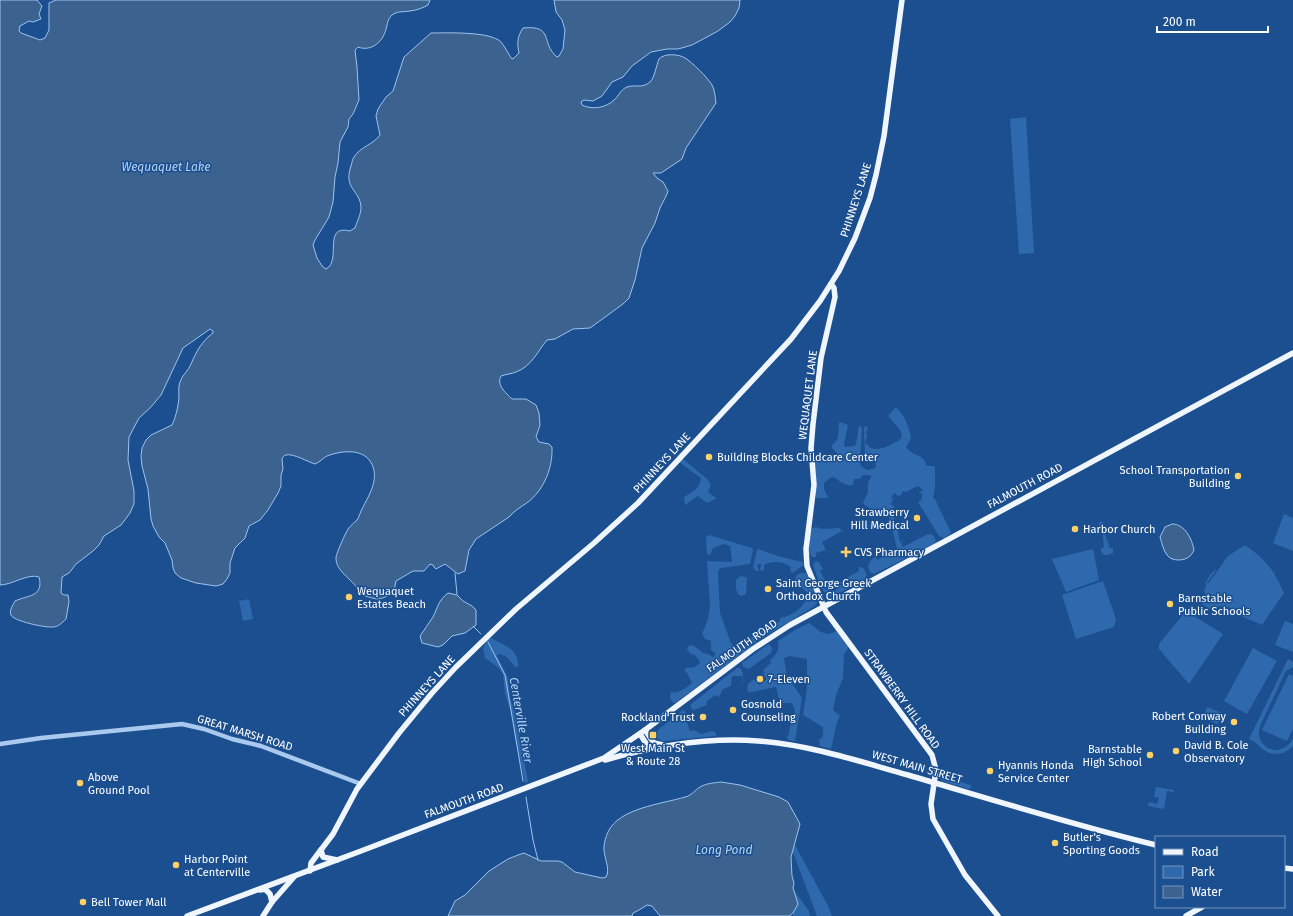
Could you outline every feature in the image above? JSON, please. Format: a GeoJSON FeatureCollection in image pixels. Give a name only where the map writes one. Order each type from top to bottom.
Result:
{"type":"FeatureCollection","features":[{"type":"Feature","properties":{"kind":"main road","name":"PHINNEYS LANE"},"geometry":{"type":"LineString","coordinates":[[310,871],[311,862],[333,834],[361,784],[399,733],[442,682],[520,605],[609,530],[653,488],[795,334],[820,302],[839,271],[858,230],[870,198],[879,163],[902,0]]}},
{"type":"Feature","properties":{"kind":"main road","name":"WEQUAQUET LANE"},"geometry":{"type":"LineString","coordinates":[[806,558],[813,491],[813,424],[821,358],[835,297],[834,288],[831,284]]}},
{"type":"Feature","properties":{"kind":"main road","name":"FALMOUTH ROAD"},"geometry":{"type":"LineString","coordinates":[[187,916],[590,765],[611,754],[640,734],[753,649],[790,624],[1293,353]]}},
{"type":"Feature","properties":{"kind":"main road","name":"STRAWBERRY HILL ROAD"},"geometry":{"type":"LineString","coordinates":[[806,558],[810,575],[828,615],[932,755],[936,770],[931,806],[933,817],[965,875],[998,916]]}},
{"type":"Feature","properties":{"kind":"main road","name":"WEST MAIN STREET"},"geometry":{"type":"LineString","coordinates":[[645,730],[654,743],[667,745]]}},
{"type":"Feature","properties":{"kind":"main road"},"geometry":{"type":"LineString","coordinates":[[640,734],[647,746],[652,748]]}},
{"type":"Feature","properties":{"kind":"main road","name":"WEST MAIN STREET"},"geometry":{"type":"LineString","coordinates":[[590,765],[667,745],[719,740],[759,741],[790,745],[837,755],[1018,808],[1155,845]]}},
{"type":"Feature","properties":{"kind":"main road"},"geometry":{"type":"LineString","coordinates":[[321,850],[322,855],[325,858],[337,860]]}},
{"type":"Feature","properties":{"kind":"main road"},"geometry":{"type":"LineString","coordinates":[[263,916],[272,902],[295,876]]}},
{"type":"Feature","properties":{"kind":"main road"},"geometry":{"type":"LineString","coordinates":[[256,890],[266,889],[270,894],[272,902]]}},
{"type":"Feature","properties":{"kind":"main road"},"geometry":{"type":"LineString","coordinates":[[1186,916],[1200,908]]}},
{"type":"Feature","properties":{"kind":"street","name":"GREAT MARSH ROAD"},"geometry":{"type":"LineString","coordinates":[[0,744],[35,738],[182,724],[261,746],[361,784]]}},
{"type":"Feature","properties":{"kind":"green space"},"geometry":{"type":"Polygon","coordinates":[[[1026,117],[1034,253],[1019,254],[1010,119],[1026,117]]]}},
{"type":"Feature","properties":{"kind":"green space"},"geometry":{"type":"Polygon","coordinates":[[[896,407],[908,425],[911,438],[906,447],[911,452],[921,457],[925,461],[926,465],[935,467],[935,488],[933,498],[935,499],[951,533],[944,538],[939,536],[918,502],[921,501],[922,494],[919,493],[923,490],[918,486],[906,492],[903,491],[901,495],[898,496],[894,493],[891,499],[897,497],[892,500],[893,502],[890,504],[895,507],[892,509],[896,526],[900,526],[897,527],[900,542],[904,541],[901,543],[903,547],[928,534],[933,535],[936,541],[933,545],[874,574],[870,572],[868,567],[870,562],[876,557],[877,560],[886,555],[886,551],[889,554],[897,549],[889,519],[890,516],[886,510],[882,513],[869,508],[863,503],[868,492],[868,482],[871,478],[870,475],[863,475],[860,479],[854,479],[851,486],[842,483],[834,477],[830,478],[824,483],[824,489],[828,497],[817,498],[815,495],[813,454],[821,455],[825,462],[834,461],[838,456],[832,448],[832,445],[835,443],[837,438],[839,423],[848,425],[844,444],[845,447],[854,446],[856,444],[859,426],[862,427],[861,466],[867,470],[873,469],[876,467],[875,460],[869,456],[865,456],[864,427],[867,426],[868,430],[866,431],[867,436],[865,443],[873,449],[885,447],[900,440],[902,435],[900,430],[888,416],[896,407]]]}},
{"type":"Feature","properties":{"kind":"green space"},"geometry":{"type":"Polygon","coordinates":[[[682,458],[708,480],[711,485],[708,492],[716,498],[715,499],[707,503],[698,496],[685,505],[684,497],[697,488],[701,478],[679,462],[682,458]]]}},
{"type":"Feature","properties":{"kind":"green space"},"geometry":{"type":"Polygon","coordinates":[[[1284,514],[1293,518],[1293,551],[1273,543],[1284,514]]]}},
{"type":"Feature","properties":{"kind":"green space"},"geometry":{"type":"Polygon","coordinates":[[[1100,522],[1103,522],[1106,530],[1104,532],[1110,548],[1113,548],[1113,553],[1108,555],[1104,555],[1101,552],[1101,548],[1104,547],[1102,527],[1099,526],[1100,522]]]}},
{"type":"Feature","properties":{"kind":"green space"},"geometry":{"type":"Polygon","coordinates":[[[816,527],[822,529],[839,528],[842,531],[822,542],[827,553],[825,550],[816,553],[816,557],[812,557],[808,552],[810,529],[816,527]]]}},
{"type":"Feature","properties":{"kind":"green space"},"geometry":{"type":"Polygon","coordinates":[[[709,535],[752,548],[753,550],[750,564],[722,568],[719,569],[718,573],[720,613],[731,643],[736,648],[764,629],[780,621],[780,618],[790,615],[802,606],[809,593],[795,581],[796,576],[803,573],[807,575],[817,602],[813,607],[764,637],[675,703],[672,702],[670,697],[671,692],[685,689],[692,683],[684,670],[688,667],[695,667],[700,662],[695,655],[691,654],[687,650],[688,646],[693,645],[703,653],[713,657],[716,654],[711,650],[711,641],[705,639],[702,634],[708,619],[710,606],[707,561],[732,562],[732,560],[730,546],[723,544],[713,548],[710,555],[707,554],[706,537],[709,535]]]}},
{"type":"Feature","properties":{"kind":"green space"},"geometry":{"type":"Polygon","coordinates":[[[1245,545],[1258,555],[1273,571],[1284,593],[1262,625],[1243,617],[1228,607],[1219,606],[1216,610],[1210,609],[1202,604],[1202,601],[1209,604],[1211,601],[1206,597],[1204,590],[1207,585],[1205,584],[1211,574],[1217,569],[1207,583],[1208,584],[1228,556],[1245,545]]]}},
{"type":"Feature","properties":{"kind":"green space"},"geometry":{"type":"Polygon","coordinates":[[[758,549],[781,557],[803,562],[804,565],[792,573],[790,570],[791,567],[782,563],[768,563],[764,565],[764,570],[760,571],[761,564],[757,564],[759,571],[756,571],[753,567],[758,549]]]}},
{"type":"Feature","properties":{"kind":"green space"},"geometry":{"type":"Polygon","coordinates":[[[1093,549],[1099,580],[1066,592],[1052,559],[1093,549]]]}},
{"type":"Feature","properties":{"kind":"green space"},"geometry":{"type":"Polygon","coordinates":[[[816,561],[823,569],[820,571],[827,584],[831,582],[833,586],[842,581],[841,584],[829,592],[824,592],[813,565],[816,561]]]}},
{"type":"Feature","properties":{"kind":"green space"},"geometry":{"type":"Polygon","coordinates":[[[859,567],[862,567],[865,572],[866,577],[864,580],[832,597],[826,596],[825,593],[837,588],[843,583],[843,580],[859,571],[859,567]]]}},
{"type":"Feature","properties":{"kind":"green space"},"geometry":{"type":"Polygon","coordinates":[[[741,576],[747,578],[746,594],[742,596],[738,594],[736,589],[736,580],[741,576]]]}},
{"type":"Feature","properties":{"kind":"green space"},"geometry":{"type":"Polygon","coordinates":[[[1103,581],[1116,619],[1114,627],[1076,639],[1062,595],[1103,581]]]}},
{"type":"Feature","properties":{"kind":"green space"},"geometry":{"type":"Polygon","coordinates":[[[249,599],[253,619],[243,621],[239,601],[249,599]]]}},
{"type":"Feature","properties":{"kind":"green space"},"geometry":{"type":"Polygon","coordinates":[[[1186,611],[1223,634],[1189,684],[1159,649],[1159,644],[1186,611]]]}},
{"type":"Feature","properties":{"kind":"green space"},"geometry":{"type":"Polygon","coordinates":[[[1285,621],[1293,624],[1293,652],[1275,645],[1285,621]]]}},
{"type":"Feature","properties":{"kind":"green space"},"geometry":{"type":"Polygon","coordinates":[[[809,623],[821,632],[829,634],[837,631],[849,647],[844,654],[843,678],[836,695],[833,710],[840,716],[837,722],[831,749],[820,746],[819,740],[821,739],[823,733],[823,727],[803,715],[807,687],[807,659],[790,656],[784,658],[787,676],[802,698],[795,741],[788,740],[787,737],[795,711],[791,703],[783,703],[779,699],[776,687],[752,692],[747,690],[748,684],[754,679],[759,685],[767,679],[762,673],[765,673],[763,670],[771,663],[770,660],[777,652],[778,641],[809,623]]]}},
{"type":"Feature","properties":{"kind":"green space"},"geometry":{"type":"Polygon","coordinates":[[[491,638],[510,648],[518,661],[518,667],[515,667],[507,657],[499,654],[497,655],[508,678],[510,698],[516,715],[528,782],[525,783],[515,737],[513,719],[505,693],[503,675],[500,669],[485,658],[483,648],[488,639],[491,638]]]}},
{"type":"Feature","properties":{"kind":"green space"},"geometry":{"type":"Polygon","coordinates":[[[769,644],[772,648],[771,653],[749,669],[743,667],[742,663],[769,644]]]}},
{"type":"Feature","properties":{"kind":"green space"},"geometry":{"type":"Polygon","coordinates":[[[1253,648],[1277,661],[1247,714],[1224,701],[1253,648]]]}},
{"type":"Feature","properties":{"kind":"green space"},"geometry":{"type":"Polygon","coordinates":[[[1288,659],[1293,662],[1293,667],[1286,671],[1260,726],[1259,734],[1261,741],[1264,746],[1270,749],[1282,749],[1288,745],[1293,738],[1293,746],[1290,749],[1283,753],[1276,754],[1264,750],[1249,739],[1288,659]]]}},
{"type":"Feature","properties":{"kind":"green space"},"geometry":{"type":"Polygon","coordinates":[[[737,668],[740,668],[743,673],[742,687],[742,676],[732,676],[731,686],[723,689],[719,697],[715,695],[706,702],[707,705],[694,710],[692,709],[690,705],[737,668]]]}},
{"type":"Feature","properties":{"kind":"green space"},"geometry":{"type":"Polygon","coordinates":[[[1289,674],[1293,676],[1293,729],[1287,741],[1262,730],[1289,674]]]}},
{"type":"Feature","properties":{"kind":"green space"},"geometry":{"type":"Polygon","coordinates":[[[1207,707],[1222,713],[1218,724],[1203,719],[1207,707]]]}},
{"type":"Feature","properties":{"kind":"green space"},"geometry":{"type":"Polygon","coordinates":[[[683,710],[686,712],[684,715],[690,731],[694,730],[701,734],[713,731],[716,733],[716,736],[663,741],[657,739],[654,733],[683,710]]]}},
{"type":"Feature","properties":{"kind":"green space"},"geometry":{"type":"Polygon","coordinates":[[[941,770],[944,772],[943,777],[971,785],[971,788],[969,789],[942,781],[939,775],[937,775],[938,771],[941,770]]]}},
{"type":"Feature","properties":{"kind":"green space"},"geometry":{"type":"Polygon","coordinates":[[[1156,787],[1174,790],[1174,792],[1167,791],[1164,809],[1148,806],[1149,802],[1157,804],[1159,798],[1154,797],[1156,787]]]}},
{"type":"Feature","properties":{"kind":"green space"},"geometry":{"type":"Polygon","coordinates":[[[794,843],[832,916],[817,916],[792,850],[794,843]]]}},
{"type":"Feature","properties":{"kind":"green space"},"geometry":{"type":"Polygon","coordinates":[[[793,889],[809,911],[810,916],[793,916],[791,890],[793,889]]]}},
{"type":"Feature","properties":{"kind":"water","name":"Wequaquet Lake"},"geometry":{"type":"Polygon","coordinates":[[[0,0],[37,0],[42,6],[39,14],[41,19],[33,22],[29,21],[20,26],[19,31],[40,40],[45,38],[49,30],[49,3],[56,0],[430,0],[428,5],[422,8],[413,11],[398,12],[392,15],[388,20],[382,38],[376,45],[367,48],[358,47],[355,50],[359,100],[353,114],[349,119],[348,127],[340,142],[333,202],[329,217],[313,245],[317,258],[326,269],[333,259],[334,238],[337,233],[342,230],[350,231],[355,228],[360,213],[360,201],[350,185],[349,180],[353,159],[360,151],[380,135],[376,116],[378,109],[386,97],[393,91],[404,57],[431,33],[468,33],[495,38],[501,42],[513,59],[519,53],[518,40],[523,28],[539,29],[546,36],[552,52],[557,57],[563,49],[565,30],[562,20],[556,12],[554,0],[740,0],[739,8],[735,16],[718,31],[692,45],[678,49],[667,49],[651,52],[632,66],[623,77],[612,82],[602,96],[593,101],[584,100],[581,102],[582,105],[586,107],[594,108],[611,103],[627,87],[641,86],[650,82],[659,59],[664,56],[672,55],[685,58],[704,74],[713,87],[716,103],[686,148],[682,159],[661,173],[653,173],[663,182],[668,191],[655,223],[642,248],[635,280],[629,298],[590,328],[573,329],[555,339],[547,340],[526,366],[514,373],[501,376],[501,386],[512,399],[526,399],[536,405],[539,413],[540,425],[536,437],[539,442],[549,444],[552,447],[551,462],[543,485],[534,497],[509,517],[476,539],[469,550],[465,571],[458,574],[445,564],[436,569],[430,564],[424,571],[413,571],[396,581],[394,591],[385,597],[375,599],[360,594],[358,589],[339,568],[336,557],[347,531],[358,519],[371,492],[374,473],[370,461],[366,457],[356,452],[344,452],[327,456],[315,464],[292,455],[284,456],[282,459],[283,469],[281,475],[281,486],[278,493],[268,510],[260,520],[249,526],[245,538],[235,548],[230,563],[230,573],[223,584],[216,586],[196,583],[181,578],[175,573],[172,560],[165,543],[159,537],[151,519],[148,489],[142,466],[142,448],[146,440],[151,435],[172,425],[175,419],[181,379],[200,347],[213,333],[210,329],[183,348],[161,395],[139,418],[129,437],[128,460],[134,491],[134,504],[130,513],[121,525],[104,536],[99,545],[93,551],[76,564],[69,573],[62,577],[61,593],[68,595],[69,602],[66,619],[58,626],[49,627],[17,620],[11,615],[10,611],[15,601],[37,592],[40,584],[39,577],[35,576],[25,578],[0,585],[0,0]]]}},
{"type":"Feature","properties":{"kind":"water"},"geometry":{"type":"Polygon","coordinates":[[[1172,524],[1184,529],[1192,541],[1194,550],[1188,558],[1178,560],[1172,559],[1167,555],[1164,549],[1160,537],[1165,527],[1172,524]]]}},
{"type":"Feature","properties":{"kind":"water"},"geometry":{"type":"Polygon","coordinates":[[[448,593],[457,595],[476,610],[476,625],[465,633],[452,636],[443,645],[438,647],[422,643],[420,636],[433,617],[440,601],[448,593]]]}},
{"type":"Feature","properties":{"kind":"water","name":"Long Pond"},"geometry":{"type":"Polygon","coordinates":[[[721,782],[740,785],[779,797],[788,802],[800,824],[791,857],[794,883],[793,888],[798,904],[793,913],[789,916],[660,916],[652,906],[647,905],[633,913],[632,916],[448,916],[455,901],[465,895],[489,871],[508,859],[524,853],[541,861],[562,862],[575,872],[602,878],[606,877],[608,870],[604,844],[608,832],[621,817],[642,808],[687,796],[698,788],[710,783],[721,782]]]}},
{"type":"Feature","properties":{"kind":"waterway","name":"Centerville River"},"geometry":{"type":"LineString","coordinates":[[455,573],[457,594]]}},
{"type":"Feature","properties":{"kind":"waterway","name":"Centerville River"},"geometry":{"type":"LineString","coordinates":[[473,626],[481,634]]}},
{"type":"Feature","properties":{"kind":"waterway","name":"Centerville River"},"geometry":{"type":"LineString","coordinates":[[488,642],[505,675],[523,781]]}},
{"type":"Feature","properties":{"kind":"waterway","name":"Centerville River"},"geometry":{"type":"LineString","coordinates":[[526,797],[538,860]]}},
{"type":"Feature","properties":{"kind":"place","name":"Building Blocks Childcare Center"},"geometry":{"type":"Point","coordinates":[709,457]}},
{"type":"Feature","properties":{"kind":"place","name":"School Transportation Building"},"geometry":{"type":"Point","coordinates":[1238,476]}},
{"type":"Feature","properties":{"kind":"place","name":"Strawberry Hill Medical"},"geometry":{"type":"Point","coordinates":[917,518]}},
{"type":"Feature","properties":{"kind":"place","name":"Harbor Church"},"geometry":{"type":"Point","coordinates":[1075,529]}},
{"type":"Feature","properties":{"kind":"place","name":"CVS Pharmacy"},"geometry":{"type":"Point","coordinates":[846,552]}},
{"type":"Feature","properties":{"kind":"place","name":"Saint George Greek Orthodox Church"},"geometry":{"type":"Point","coordinates":[768,589]}},
{"type":"Feature","properties":{"kind":"place","name":"Wequaquet Estates Beach"},"geometry":{"type":"Point","coordinates":[349,597]}},
{"type":"Feature","properties":{"kind":"place","name":"Barnstable Public Schools"},"geometry":{"type":"Point","coordinates":[1170,604]}},
{"type":"Feature","properties":{"kind":"place","name":"7-Eleven"},"geometry":{"type":"Point","coordinates":[760,679]}},
{"type":"Feature","properties":{"kind":"place","name":"Gosnold Counseling"},"geometry":{"type":"Point","coordinates":[733,710]}},
{"type":"Feature","properties":{"kind":"place","name":"Rockland Trust"},"geometry":{"type":"Point","coordinates":[703,717]}},
{"type":"Feature","properties":{"kind":"place","name":"Robert Conway Building"},"geometry":{"type":"Point","coordinates":[1234,722]}},
{"type":"Feature","properties":{"kind":"place","name":"West Main St & Route 28"},"geometry":{"type":"Point","coordinates":[653,735]}},
{"type":"Feature","properties":{"kind":"place","name":"David B. Cole Observatory"},"geometry":{"type":"Point","coordinates":[1176,751]}},
{"type":"Feature","properties":{"kind":"place","name":"Barnstable High School"},"geometry":{"type":"Point","coordinates":[1150,755]}},
{"type":"Feature","properties":{"kind":"place","name":"Hyannis Honda Service Center"},"geometry":{"type":"Point","coordinates":[990,771]}},
{"type":"Feature","properties":{"kind":"place","name":"Above Ground Pool"},"geometry":{"type":"Point","coordinates":[80,783]}},
{"type":"Feature","properties":{"kind":"place","name":"Butler's Sporting Goods"},"geometry":{"type":"Point","coordinates":[1055,843]}},
{"type":"Feature","properties":{"kind":"place","name":"Harbor Point at Centerville"},"geometry":{"type":"Point","coordinates":[176,865]}},
{"type":"Feature","properties":{"kind":"place","name":"Bell Tower Mall"},"geometry":{"type":"Point","coordinates":[83,902]}}]}
